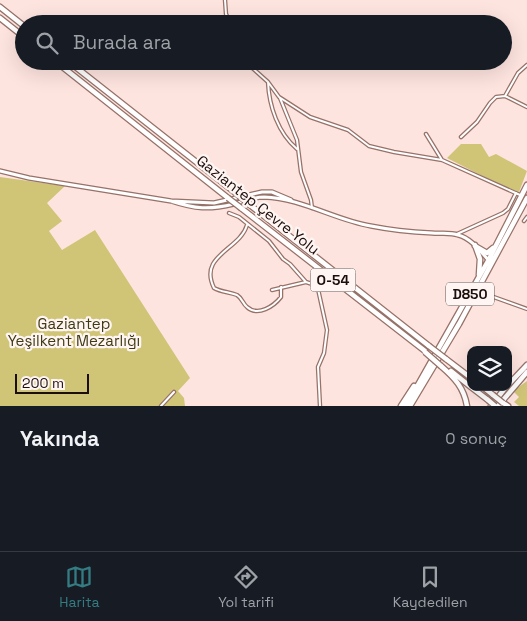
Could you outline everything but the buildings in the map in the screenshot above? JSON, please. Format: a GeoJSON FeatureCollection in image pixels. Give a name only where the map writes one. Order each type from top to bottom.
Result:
{"type":"FeatureCollection","features":[{"type":"Feature","properties":{"kind":"highway"},"geometry":{"type":"LineString","coordinates":[[0,8],[15,19]]}},
{"type":"Feature","properties":{"kind":"highway"},"geometry":{"type":"LineString","coordinates":[[0,18],[15,30]]}},
{"type":"Feature","properties":{"kind":"highway","name":"Gaziantep Çevre Yolu"},"geometry":{"type":"LineString","coordinates":[[66,70],[467,384]]}},
{"type":"Feature","properties":{"kind":"highway","name":"Gaziantep Çevre Yolu"},"geometry":{"type":"LineString","coordinates":[[79,70],[467,375]]}},
{"type":"Feature","properties":{"kind":"highway","name":"D850"},"geometry":{"type":"LineString","coordinates":[[406,406],[477,280],[489,264],[525,197],[527,185]]}},
{"type":"Feature","properties":{"kind":"highway","name":"D850"},"geometry":{"type":"LineString","coordinates":[[410,406],[477,291],[499,241],[525,197]]}},
{"type":"Feature","properties":{"kind":"highway"},"geometry":{"type":"LineString","coordinates":[[475,246],[487,253],[499,241]]}},
{"type":"Feature","properties":{"kind":"highway"},"geometry":{"type":"LineString","coordinates":[[475,246],[480,259],[480,273],[477,280]]}},
{"type":"Feature","properties":{"kind":"highway"},"geometry":{"type":"LineString","coordinates":[[442,365],[462,389],[467,406]]}},
{"type":"Feature","properties":{"kind":"highway"},"geometry":{"type":"LineString","coordinates":[[512,381],[527,365]]}},
{"type":"Feature","properties":{"kind":"highway"},"geometry":{"type":"LineString","coordinates":[[401,406],[427,369]]}},
{"type":"Feature","properties":{"kind":"highway"},"geometry":{"type":"LineString","coordinates":[[497,406],[527,372]]}},
{"type":"Feature","properties":{"kind":"highway"},"geometry":{"type":"LineString","coordinates":[[414,406],[426,381]]}},
{"type":"Feature","properties":{"kind":"highway","name":"Gaziantep Çevre Yolu"},"geometry":{"type":"LineString","coordinates":[[476,391],[497,406]]}},
{"type":"Feature","properties":{"kind":"highway"},"geometry":{"type":"LineString","coordinates":[[488,391],[506,405]]}},
{"type":"Feature","properties":{"kind":"highway"},"geometry":{"type":"LineString","coordinates":[[491,406],[503,391]]}},
{"type":"Feature","properties":{"kind":"street"},"geometry":{"type":"LineString","coordinates":[[225,0],[226,15]]}},
{"type":"Feature","properties":{"kind":"street"},"geometry":{"type":"LineString","coordinates":[[504,96],[518,73],[527,65]]}},
{"type":"Feature","properties":{"kind":"street"},"geometry":{"type":"LineString","coordinates":[[254,70],[268,82],[280,98],[296,140],[302,177],[311,200],[312,209]]}},
{"type":"Feature","properties":{"kind":"street"},"geometry":{"type":"LineString","coordinates":[[268,82],[268,95],[274,116],[290,144],[297,150]]}},
{"type":"Feature","properties":{"kind":"street"},"geometry":{"type":"LineString","coordinates":[[460,136],[477,122],[494,98],[504,96],[527,107]]}},
{"type":"Feature","properties":{"kind":"street"},"geometry":{"type":"LineString","coordinates":[[280,98],[310,117],[348,130],[369,146],[442,160],[525,197]]}},
{"type":"Feature","properties":{"kind":"street"},"geometry":{"type":"LineString","coordinates":[[426,134],[442,160]]}},
{"type":"Feature","properties":{"kind":"street"},"geometry":{"type":"LineString","coordinates":[[0,171],[29,178],[171,200],[214,203],[262,192],[272,192],[312,209],[370,226],[414,232],[456,234],[468,239],[489,264]]}},
{"type":"Feature","properties":{"kind":"street"},"geometry":{"type":"LineString","coordinates":[[456,234],[503,213],[508,209],[516,192]]}},
{"type":"Feature","properties":{"kind":"street"},"geometry":{"type":"LineString","coordinates":[[229,213],[239,217],[269,241],[283,259],[306,282],[315,285],[318,289],[327,325],[324,353],[318,366],[320,406]]}},
{"type":"Feature","properties":{"kind":"street"},"geometry":{"type":"LineString","coordinates":[[524,221],[527,217]]}},
{"type":"Feature","properties":{"kind":"street"},"geometry":{"type":"LineString","coordinates":[[247,225],[242,234],[214,260],[210,274],[214,288],[237,295],[248,308],[258,311],[266,309],[277,301],[281,296],[281,288]]}},
{"type":"Feature","properties":{"kind":"street"},"geometry":{"type":"LineString","coordinates":[[272,290],[306,282]]}},
{"type":"Feature","properties":{"kind":"street"},"geometry":{"type":"LineString","coordinates":[[477,291],[527,309]]}},
{"type":"Feature","properties":{"kind":"street"},"geometry":{"type":"LineString","coordinates":[[161,406],[174,392]]}},
{"type":"Feature","properties":{"kind":"green space"},"geometry":{"type":"Polygon","coordinates":[[[461,144],[481,144],[489,157],[496,154],[527,171],[519,192],[496,183],[447,158],[461,144]]]}},
{"type":"Feature","properties":{"kind":"green space","name":"Gaziantep Yeşilkent Mezarlığı"},"geometry":{"type":"Polygon","coordinates":[[[0,177],[65,186],[47,203],[62,221],[49,231],[62,250],[95,230],[190,378],[178,391],[184,398],[185,406],[0,406],[0,177]]]}},
{"type":"Feature","properties":{"kind":"green space"},"geometry":{"type":"Polygon","coordinates":[[[527,381],[527,406],[519,406],[514,402],[519,397],[513,391],[527,381]]]}}]}
